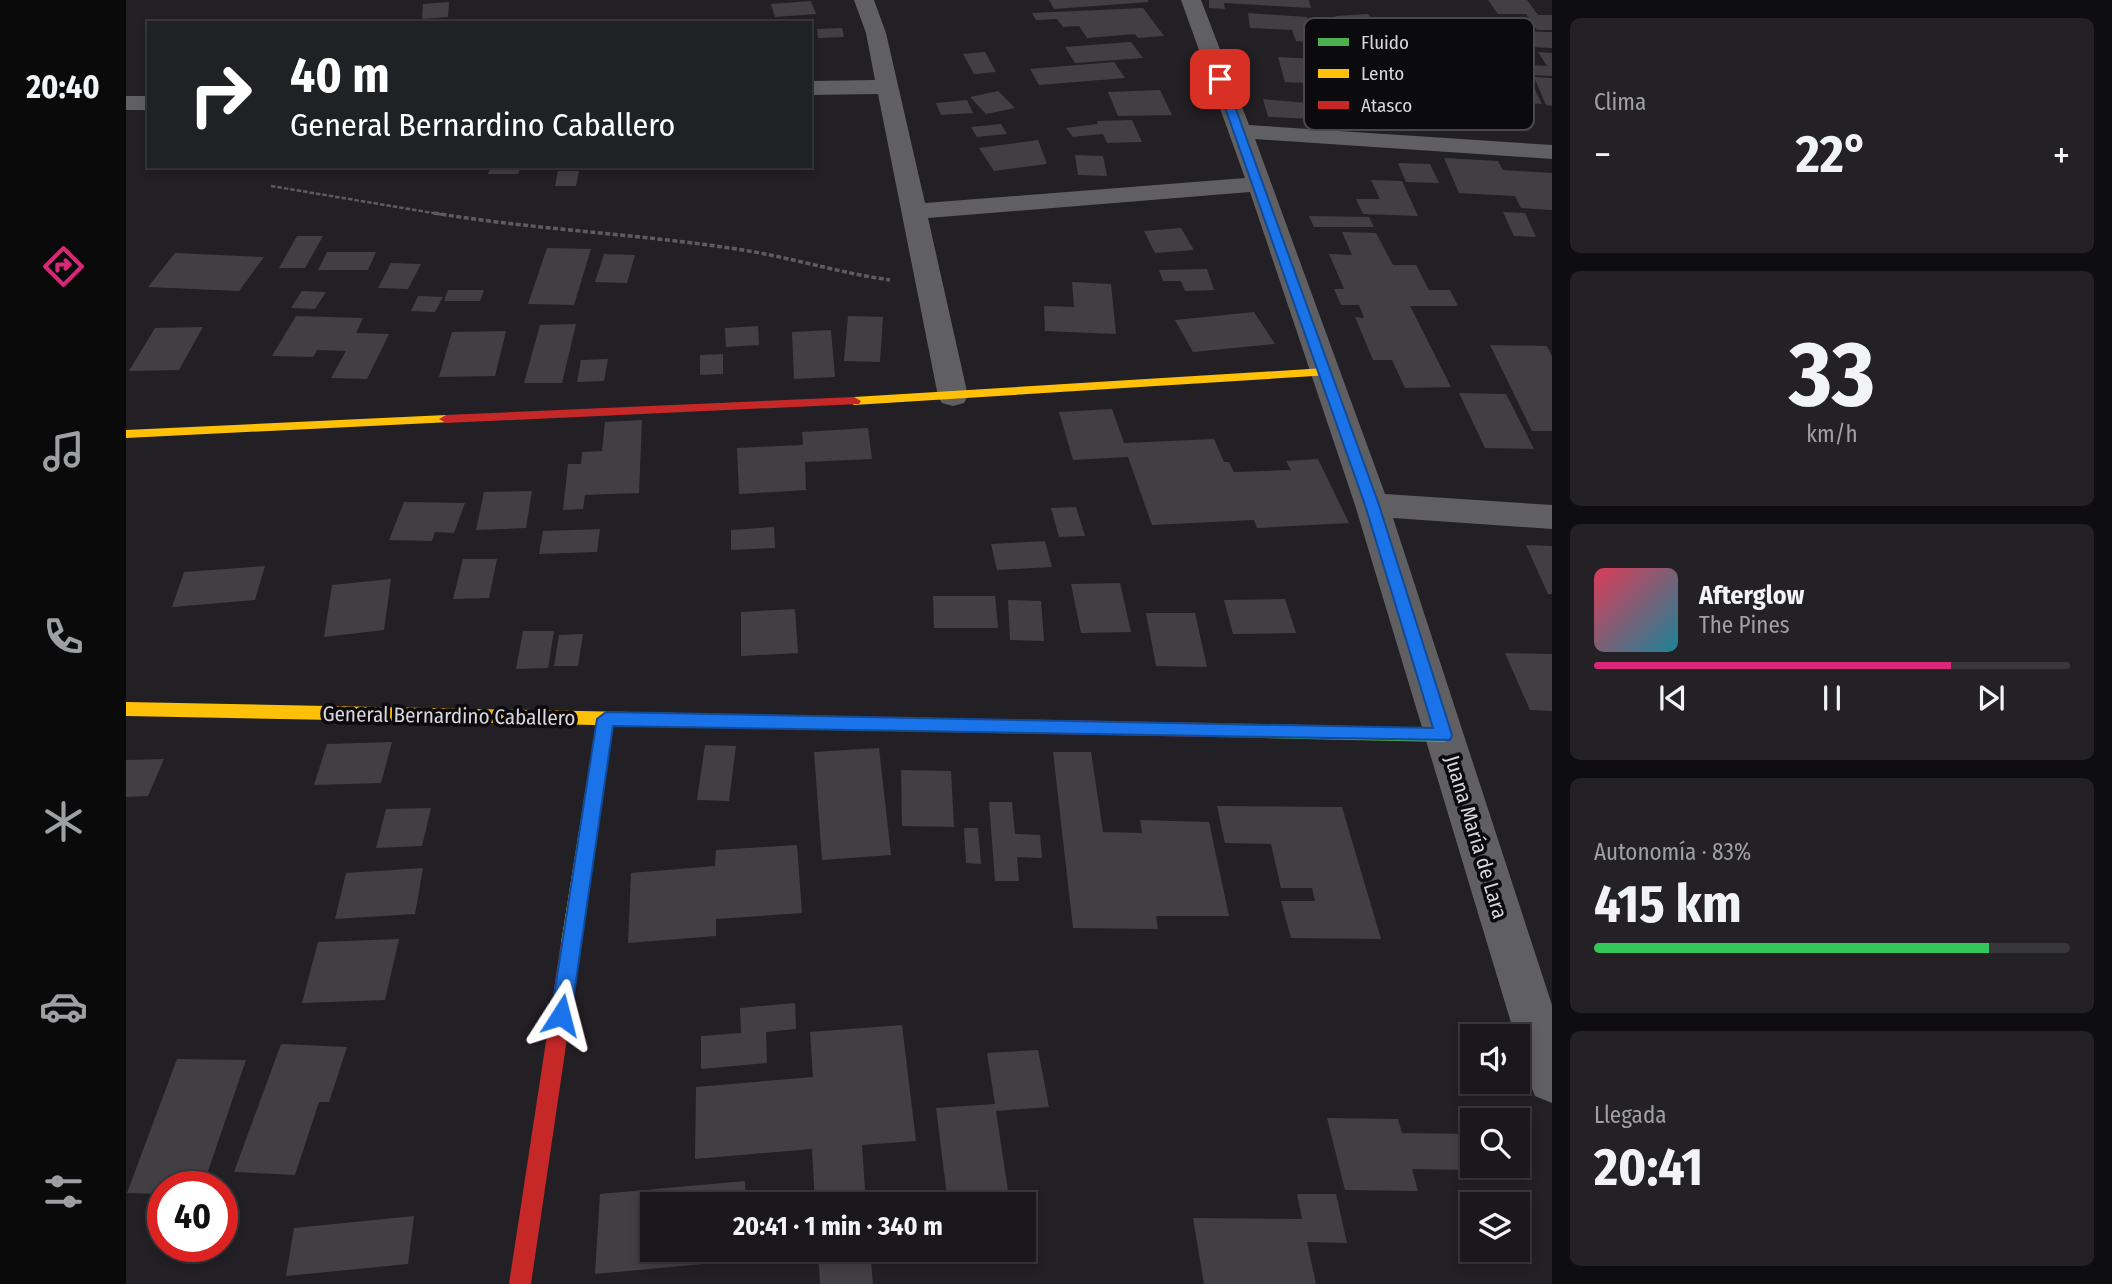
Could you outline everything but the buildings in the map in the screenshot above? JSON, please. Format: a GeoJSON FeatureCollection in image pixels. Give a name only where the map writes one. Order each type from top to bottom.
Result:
{"type":"FeatureCollection","features":[{"type":"Feature","properties":{"kind":"street"},"geometry":{"type":"LineString","coordinates":[[864,0],[876,33],[953,396]]}},
{"type":"Feature","properties":{"kind":"street","name":"Juana María de Lara"},"geometry":{"type":"LineString","coordinates":[[1191,0],[1260,184],[1372,505],[1552,1079]]}},
{"type":"Feature","properties":{"kind":"street"},"geometry":{"type":"LineString","coordinates":[[812,88],[887,87]]}},
{"type":"Feature","properties":{"kind":"street"},"geometry":{"type":"LineString","coordinates":[[126,103],[147,103]]}},
{"type":"Feature","properties":{"kind":"street"},"geometry":{"type":"LineString","coordinates":[[1240,131],[1552,152]]}},
{"type":"Feature","properties":{"kind":"street"},"geometry":{"type":"LineString","coordinates":[[914,211],[1260,184]]}},
{"type":"Feature","properties":{"kind":"street"},"geometry":{"type":"LineString","coordinates":[[126,435],[953,396],[1325,372]]}},
{"type":"Feature","properties":{"kind":"street"},"geometry":{"type":"LineString","coordinates":[[1372,505],[1552,517]]}},
{"type":"Feature","properties":{"kind":"street","name":"General Bernardino Caballero"},"geometry":{"type":"LineString","coordinates":[[126,709],[1444,735]]}},
{"type":"Feature","properties":{"kind":"street"},"geometry":{"type":"LineString","coordinates":[[520,1284],[606,719]]}},
{"type":"Feature","properties":{"kind":"path"},"geometry":{"type":"LineString","coordinates":[[271,186],[472,219],[776,255],[844,274],[899,282],[931,291]]}},
{"type":"Feature","properties":{"kind":"traffic: fast"},"geometry":{"type":"LineString","coordinates":[[1263,731],[1444,735]]}},
{"type":"Feature","properties":{"kind":"traffic: slow"},"geometry":{"type":"LineString","coordinates":[[854,401],[1325,372]]}},
{"type":"Feature","properties":{"kind":"traffic: slow"},"geometry":{"type":"LineString","coordinates":[[126,434],[446,419]]}},
{"type":"Feature","properties":{"kind":"traffic: slow"},"geometry":{"type":"LineString","coordinates":[[126,709],[678,720]]}},
{"type":"Feature","properties":{"kind":"traffic: slow"},"geometry":{"type":"LineString","coordinates":[[571,943],[605,719]]}},
{"type":"Feature","properties":{"kind":"traffic: jam"},"geometry":{"type":"LineString","coordinates":[[446,419],[854,401]]}},
{"type":"Feature","properties":{"kind":"traffic: jam"},"geometry":{"type":"LineString","coordinates":[[678,720],[1263,731]]}},
{"type":"Feature","properties":{"kind":"traffic: jam"},"geometry":{"type":"LineString","coordinates":[[520,1284],[571,943]]}},
{"type":"Feature","properties":{"kind":"route"},"geometry":{"type":"LineString","coordinates":[[561,1015],[606,719],[1444,735],[1372,505],[1260,184],[1220,79]]}}]}
